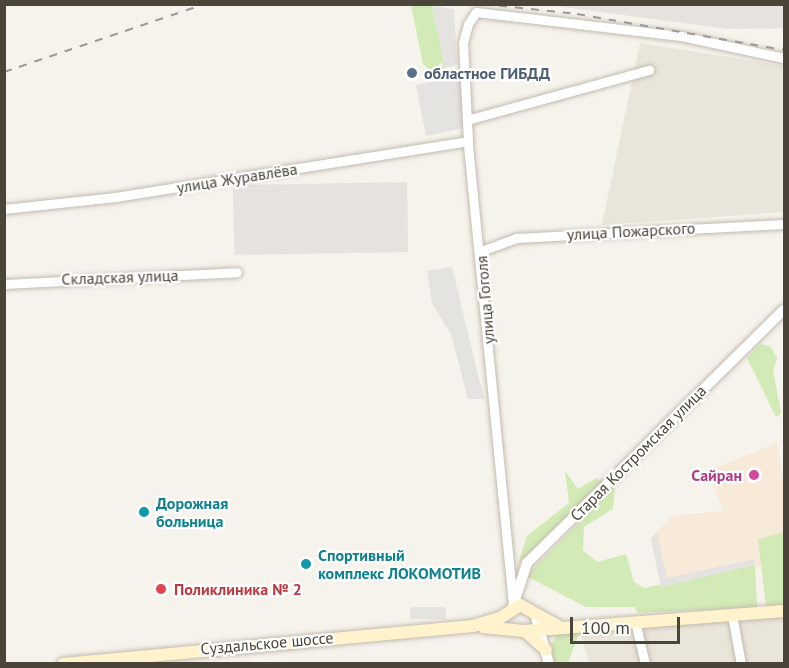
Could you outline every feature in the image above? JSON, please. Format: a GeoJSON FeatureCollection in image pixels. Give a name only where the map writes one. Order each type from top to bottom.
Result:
{"type":"FeatureCollection","features":[{"type":"Feature","properties":{"kind":"main road","name":"Суздальское шоссе"},"geometry":{"type":"LineString","coordinates":[[473,626],[512,609],[532,610]]}},
{"type":"Feature","properties":{"kind":"main road"},"geometry":{"type":"LineString","coordinates":[[512,609],[510,622],[538,637],[546,650]]}},
{"type":"Feature","properties":{"kind":"main road"},"geometry":{"type":"LineString","coordinates":[[528,630],[532,610],[557,626]]}},
{"type":"Feature","properties":{"kind":"main road","name":"Суздальское шоссе"},"geometry":{"type":"LineString","coordinates":[[63,663],[473,626],[528,630],[557,626],[784,611]]}},
{"type":"Feature","properties":{"kind":"street","name":"улица Гоголя"},"geometry":{"type":"LineString","coordinates":[[512,609],[481,251],[468,141],[463,43],[468,24],[476,12],[681,36],[784,58]]}},
{"type":"Feature","properties":{"kind":"street"},"geometry":{"type":"LineString","coordinates":[[467,120],[649,70]]}},
{"type":"Feature","properties":{"kind":"street","name":"улица Журавлёва"},"geometry":{"type":"LineString","coordinates":[[4,209],[115,197],[468,141]]}},
{"type":"Feature","properties":{"kind":"street","name":"улица Пожарского"},"geometry":{"type":"LineString","coordinates":[[481,251],[516,238],[784,224]]}},
{"type":"Feature","properties":{"kind":"street","name":"Складская улица"},"geometry":{"type":"LineString","coordinates":[[4,284],[237,272]]}},
{"type":"Feature","properties":{"kind":"street","name":"Старая Костромская улица"},"geometry":{"type":"LineString","coordinates":[[512,609],[515,587],[527,563],[784,310]]}},
{"type":"Feature","properties":{"kind":"street","name":"улица Гоголя"},"geometry":{"type":"LineString","coordinates":[[510,576],[532,610]]}},
{"type":"Feature","properties":{"kind":"street"},"geometry":{"type":"LineString","coordinates":[[732,615],[741,663]]}},
{"type":"Feature","properties":{"kind":"street"},"geometry":{"type":"LineString","coordinates":[[635,621],[645,663]]}},
{"type":"Feature","properties":{"kind":"street"},"geometry":{"type":"LineString","coordinates":[[549,663],[546,650],[547,635],[557,626]]}},
{"type":"Feature","properties":{"kind":"shaded area"},"geometry":{"type":"Polygon","coordinates":[[[548,5],[784,5],[784,28],[728,29],[548,5]]]}},
{"type":"Feature","properties":{"kind":"shaded area"},"geometry":{"type":"Polygon","coordinates":[[[432,6],[454,9],[457,65],[445,68],[432,6]]]}},
{"type":"Feature","properties":{"kind":"shaded area"},"geometry":{"type":"Polygon","coordinates":[[[640,43],[784,66],[784,212],[602,225],[640,43]]]}},
{"type":"Feature","properties":{"kind":"shaded area"},"geometry":{"type":"Polygon","coordinates":[[[460,77],[464,128],[426,136],[416,85],[460,77]]]}},
{"type":"Feature","properties":{"kind":"shaded area"},"geometry":{"type":"Polygon","coordinates":[[[407,182],[408,252],[234,255],[233,185],[407,182]]]}},
{"type":"Feature","properties":{"kind":"shaded area"},"geometry":{"type":"Polygon","coordinates":[[[452,267],[485,399],[468,399],[451,334],[432,304],[427,271],[452,267]]]}},
{"type":"Feature","properties":{"kind":"shaded area"},"geometry":{"type":"Polygon","coordinates":[[[777,443],[784,484],[784,562],[661,587],[651,539],[672,516],[723,511],[708,471],[777,443]]]}},
{"type":"Feature","properties":{"kind":"shaded area"},"geometry":{"type":"Polygon","coordinates":[[[657,532],[667,578],[754,559],[755,565],[661,587],[651,539],[657,532]]]}},
{"type":"Feature","properties":{"kind":"shaded area"},"geometry":{"type":"Polygon","coordinates":[[[410,607],[446,607],[446,619],[410,619],[410,607]]]}},
{"type":"Feature","properties":{"kind":"shaded area"},"geometry":{"type":"Polygon","coordinates":[[[784,617],[784,663],[589,663],[580,631],[784,617]]]}},
{"type":"Feature","properties":{"kind":"green space"},"geometry":{"type":"Polygon","coordinates":[[[411,5],[432,6],[445,68],[431,71],[423,64],[411,5]]]}},
{"type":"Feature","properties":{"kind":"green space"},"geometry":{"type":"Polygon","coordinates":[[[760,344],[770,346],[777,358],[773,371],[781,413],[776,417],[747,358],[760,344]]]}},
{"type":"Feature","properties":{"kind":"green space"},"geometry":{"type":"Polygon","coordinates":[[[565,471],[578,489],[596,478],[604,482],[518,564],[527,536],[569,503],[565,471]]]}},
{"type":"Feature","properties":{"kind":"green space"},"geometry":{"type":"Polygon","coordinates":[[[615,486],[613,509],[584,527],[583,550],[597,562],[626,554],[634,582],[644,588],[755,565],[757,607],[638,613],[634,607],[586,607],[526,576],[615,486]]]}},
{"type":"Feature","properties":{"kind":"green space"},"geometry":{"type":"Polygon","coordinates":[[[784,532],[784,605],[766,606],[758,539],[784,532]]]}},
{"type":"Feature","properties":{"kind":"green space"},"geometry":{"type":"Polygon","coordinates":[[[586,632],[578,636],[568,663],[554,663],[551,645],[558,633],[586,632]]]}},
{"type":"Feature","properties":{"kind":"railway"},"geometry":{"type":"LineString","coordinates":[[4,72],[205,4]]}},
{"type":"Feature","properties":{"kind":"railway"},"geometry":{"type":"LineString","coordinates":[[483,4],[577,14],[784,50]]}},
{"type":"Feature","properties":{"kind":"place","name":"областное ГИБДД"},"geometry":{"type":"Point","coordinates":[412,73]}},
{"type":"Feature","properties":{"kind":"place","name":"Сайран"},"geometry":{"type":"Point","coordinates":[754,475]}},
{"type":"Feature","properties":{"kind":"place","name":"Дорожная больница"},"geometry":{"type":"Point","coordinates":[144,512]}},
{"type":"Feature","properties":{"kind":"place","name":"Спортивный комплекс ЛОКОМОТИВ"},"geometry":{"type":"Point","coordinates":[306,564]}},
{"type":"Feature","properties":{"kind":"place","name":"Поликлиника № 2"},"geometry":{"type":"Point","coordinates":[161,589]}}]}
